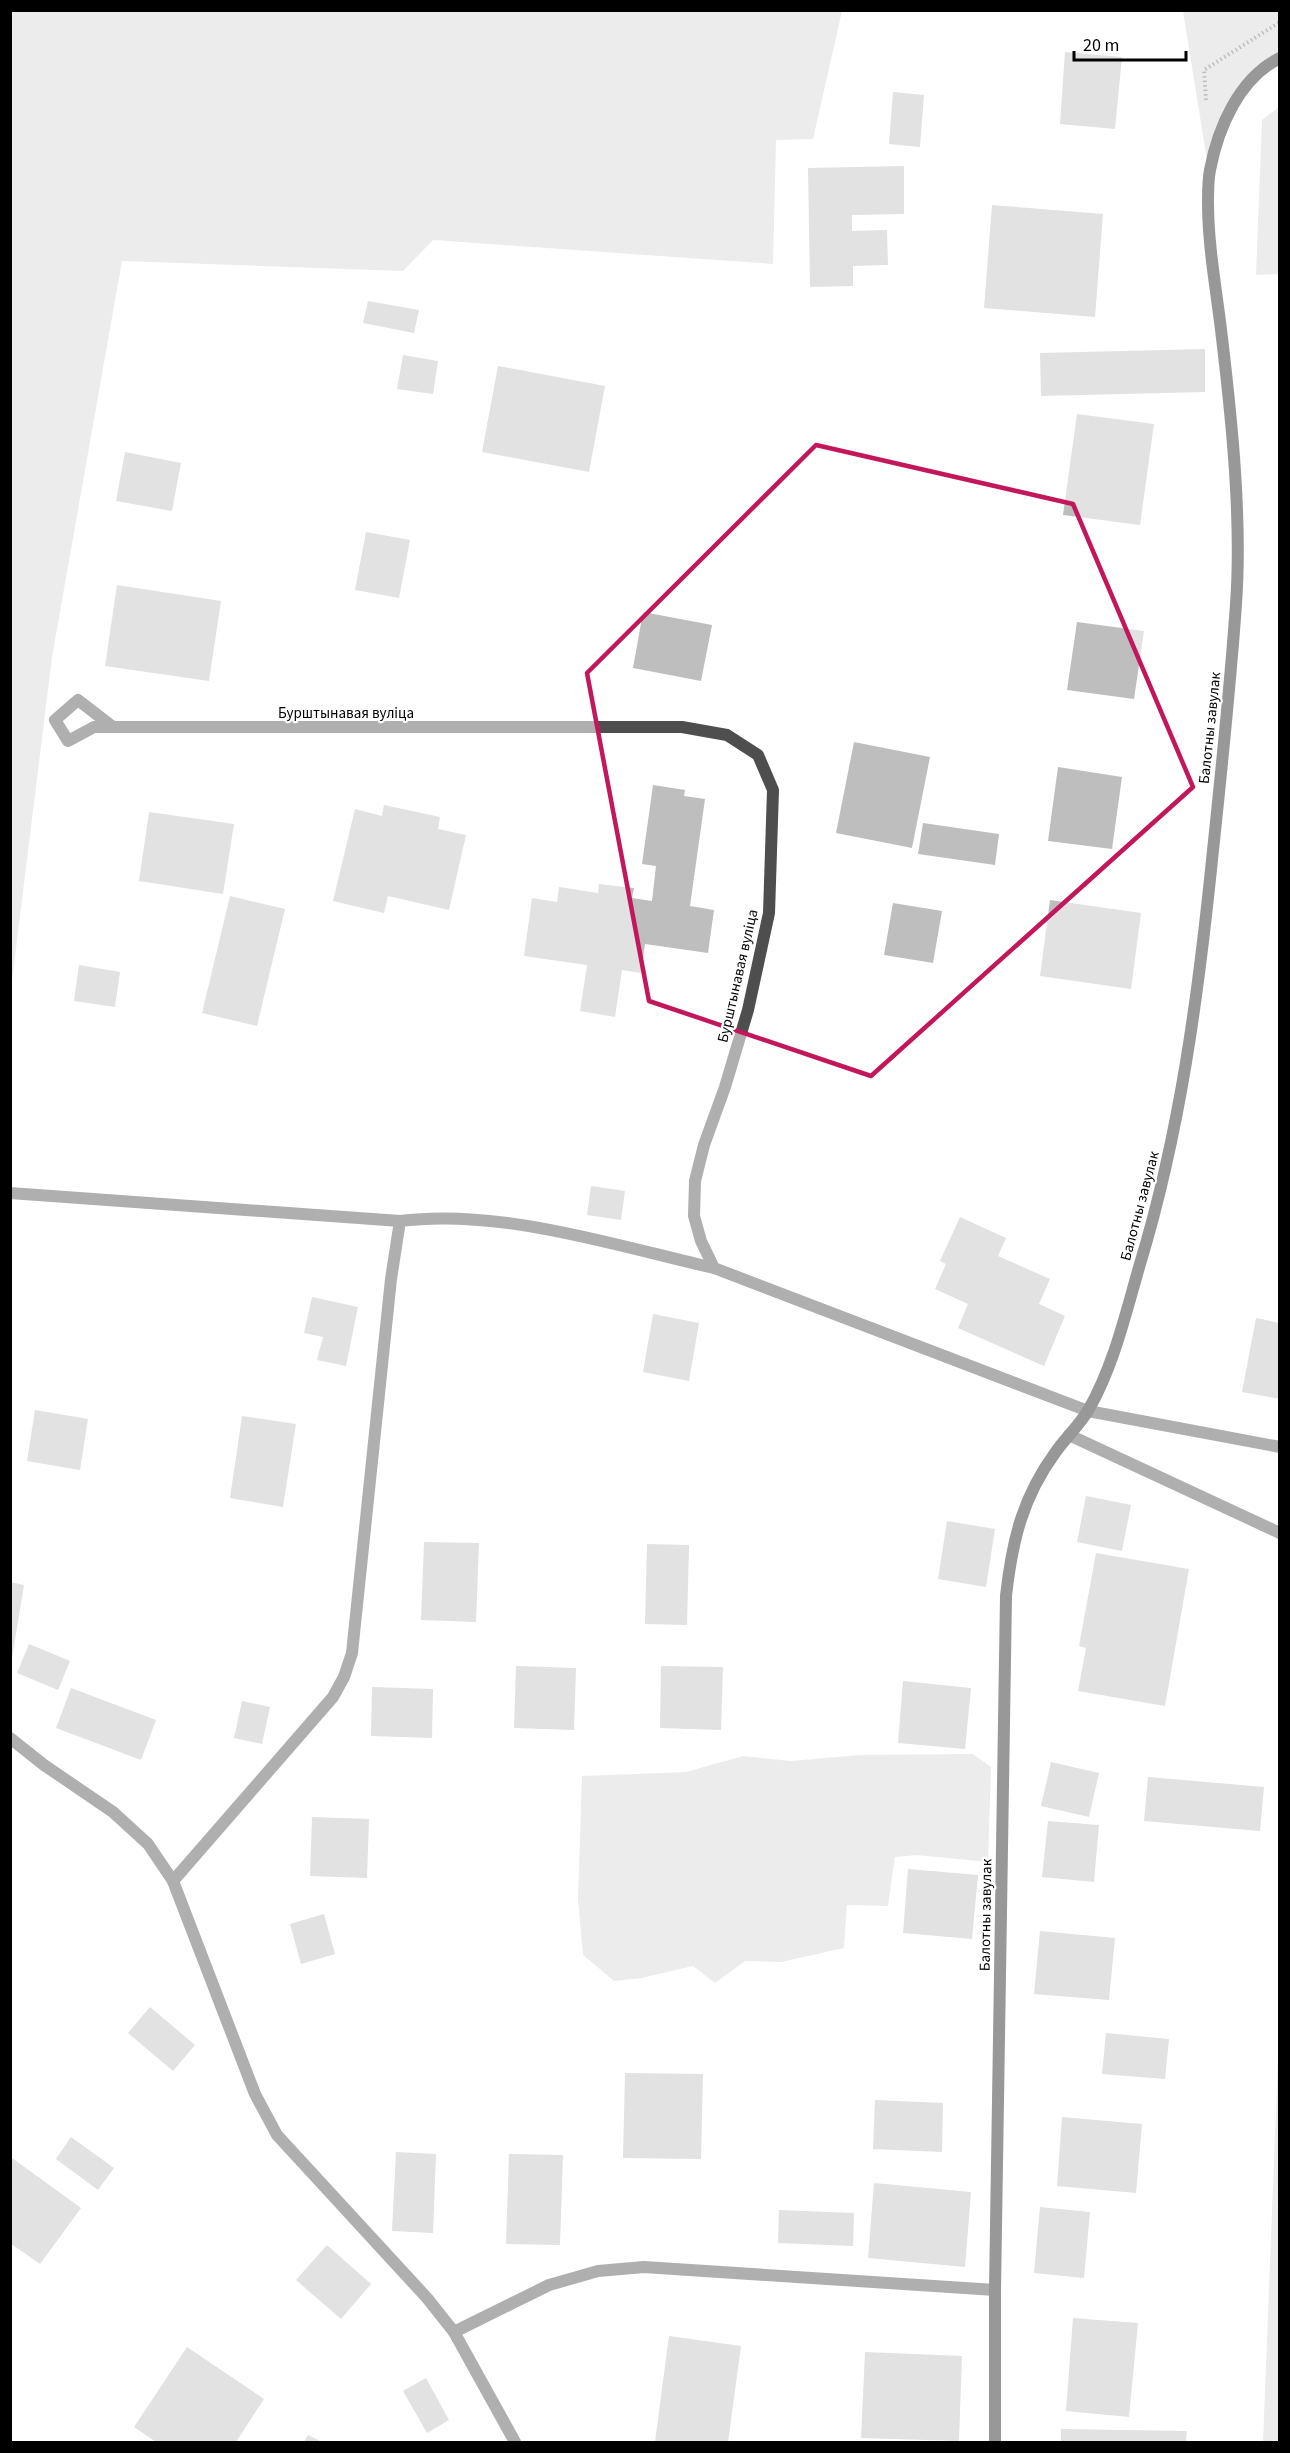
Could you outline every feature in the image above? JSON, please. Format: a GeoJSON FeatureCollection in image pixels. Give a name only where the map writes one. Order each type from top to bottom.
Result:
{"type":"FeatureCollection","features":[{"type":"Feature","properties":{"kind":"main road","name":"Балотны завулак"},"geometry":{"type":"LineString","coordinates":[[994,2442],[1006,1596],[1011,1550],[1020,1518],[1034,1486],[1052,1456],[1088,1411],[1119,1332],[1165,1176],[1192,1035],[1230,687],[1237,586],[1235,491],[1223,342],[1208,226],[1209,173],[1223,122],[1244,88],[1272,61],[1280,58]]}},
{"type":"Feature","properties":{"kind":"street","name":"Бурштынавая вуліца"},"geometry":{"type":"LineString","coordinates":[[113,727],[682,727],[727,735],[758,754],[773,790],[769,913],[748,1010],[725,1087],[704,1145],[695,1181],[694,1216],[701,1240],[714,1268]]}},
{"type":"Feature","properties":{"kind":"street"},"geometry":{"type":"LineString","coordinates":[[10,1193],[400,1221],[429,1217],[528,1225],[714,1268],[1088,1411],[1280,1447]]}},
{"type":"Feature","properties":{"kind":"street"},"geometry":{"type":"LineString","coordinates":[[173,1881],[333,1697],[344,1677],[352,1653],[400,1221]]}},
{"type":"Feature","properties":{"kind":"street"},"geometry":{"type":"LineString","coordinates":[[1069,1435],[1280,1533]]}},
{"type":"Feature","properties":{"kind":"street"},"geometry":{"type":"LineString","coordinates":[[10,1738],[44,1765],[113,1812],[148,1844],[173,1881],[255,2094],[277,2135],[427,2298],[454,2332],[514,2442]]}},
{"type":"Feature","properties":{"kind":"street"},"geometry":{"type":"LineString","coordinates":[[454,2332],[549,2285],[598,2271],[632,2268],[763,2274],[995,2290]]}},
{"type":"Feature","properties":{"kind":"highlighted area"},"geometry":{"type":"Polygon","coordinates":[[[816,445],[1073,504],[1193,787],[871,1076],[649,1001],[587,673],[816,445]]]}},
{"type":"Feature","properties":{"kind":"shaded area"},"geometry":{"type":"Polygon","coordinates":[[[11,10],[842,11],[813,139],[776,140],[773,264],[433,240],[403,271],[122,261],[52,657],[11,989],[11,10]]]}},
{"type":"Feature","properties":{"kind":"shaded area"},"geometry":{"type":"Polygon","coordinates":[[[1183,11],[1279,11],[1279,58],[1244,88],[1209,173],[1183,11]]]}},
{"type":"Feature","properties":{"kind":"shaded area"},"geometry":{"type":"Polygon","coordinates":[[[1279,107],[1279,274],[1256,275],[1262,120],[1279,107]]]}},
{"type":"Feature","properties":{"kind":"shaded area"},"geometry":{"type":"Polygon","coordinates":[[[973,1754],[991,1767],[988,1862],[917,1855],[895,1857],[888,1906],[847,1905],[844,1948],[781,1962],[745,1961],[715,1983],[693,1966],[642,1978],[614,1981],[583,1955],[578,1899],[582,1776],[686,1772],[743,1756],[791,1761],[860,1755],[973,1754]]]}},
{"type":"Feature","properties":{"kind":"shaded area"},"geometry":{"type":"Polygon","coordinates":[[[1279,2032],[1280,2442],[1263,2442],[1279,2032]]]}},
{"type":"Feature","properties":{"kind":"building"},"geometry":{"type":"Polygon","coordinates":[[[1065,52],[1122,57],[1115,129],[1060,124],[1065,52]]]}},
{"type":"Feature","properties":{"kind":"building"},"geometry":{"type":"Polygon","coordinates":[[[893,92],[924,95],[920,147],[889,144],[893,92]]]}},
{"type":"Feature","properties":{"kind":"building"},"geometry":{"type":"Polygon","coordinates":[[[904,166],[904,214],[852,215],[852,231],[887,230],[888,265],[853,266],[853,286],[810,287],[808,168],[904,166]]]}},
{"type":"Feature","properties":{"kind":"building"},"geometry":{"type":"Polygon","coordinates":[[[992,205],[1103,214],[1095,317],[984,308],[992,205]]]}},
{"type":"Feature","properties":{"kind":"building"},"geometry":{"type":"Polygon","coordinates":[[[368,301],[419,310],[414,333],[363,323],[368,301]]]}},
{"type":"Feature","properties":{"kind":"building"},"geometry":{"type":"Polygon","coordinates":[[[1205,349],[1205,392],[1041,396],[1040,353],[1205,349]]]}},
{"type":"Feature","properties":{"kind":"building"},"geometry":{"type":"Polygon","coordinates":[[[403,355],[438,361],[433,394],[397,389],[403,355]]]}},
{"type":"Feature","properties":{"kind":"building"},"geometry":{"type":"Polygon","coordinates":[[[498,366],[605,386],[589,472],[482,452],[498,366]]]}},
{"type":"Feature","properties":{"kind":"building"},"geometry":{"type":"Polygon","coordinates":[[[1077,414],[1154,424],[1140,525],[1063,515],[1077,414]]]}},
{"type":"Feature","properties":{"kind":"building"},"geometry":{"type":"Polygon","coordinates":[[[125,452],[181,463],[172,511],[116,501],[125,452]]]}},
{"type":"Feature","properties":{"kind":"building"},"geometry":{"type":"Polygon","coordinates":[[[366,532],[410,540],[399,598],[355,590],[366,532]]]}},
{"type":"Feature","properties":{"kind":"building"},"geometry":{"type":"Polygon","coordinates":[[[117,585],[221,601],[209,681],[105,666],[117,585]]]}},
{"type":"Feature","properties":{"kind":"building"},"geometry":{"type":"Polygon","coordinates":[[[643,612],[712,625],[701,681],[633,668],[643,612]]]}},
{"type":"Feature","properties":{"kind":"building"},"geometry":{"type":"Polygon","coordinates":[[[1077,622],[1144,631],[1134,699],[1067,690],[1077,622]]]}},
{"type":"Feature","properties":{"kind":"building"},"geometry":{"type":"Polygon","coordinates":[[[854,742],[930,757],[912,848],[836,833],[854,742]]]}},
{"type":"Feature","properties":{"kind":"building"},"geometry":{"type":"Polygon","coordinates":[[[1058,767],[1122,777],[1112,849],[1048,841],[1058,767]]]}},
{"type":"Feature","properties":{"kind":"building"},"geometry":{"type":"Polygon","coordinates":[[[653,785],[685,790],[684,796],[705,799],[690,906],[714,910],[708,953],[645,944],[641,973],[622,970],[615,1017],[580,1011],[587,965],[524,956],[532,898],[557,902],[559,887],[598,893],[599,884],[634,888],[632,898],[652,901],[656,866],[642,864],[653,785]]]}},
{"type":"Feature","properties":{"kind":"building"},"geometry":{"type":"Polygon","coordinates":[[[384,805],[440,817],[438,829],[466,835],[449,910],[388,896],[384,913],[333,901],[355,809],[382,816],[384,805]]]}},
{"type":"Feature","properties":{"kind":"building"},"geometry":{"type":"Polygon","coordinates":[[[149,812],[234,824],[223,894],[139,881],[149,812]]]}},
{"type":"Feature","properties":{"kind":"building"},"geometry":{"type":"Polygon","coordinates":[[[923,823],[999,834],[995,865],[918,854],[923,823]]]}},
{"type":"Feature","properties":{"kind":"building"},"geometry":{"type":"Polygon","coordinates":[[[230,896],[285,909],[257,1026],[202,1013],[230,896]]]}},
{"type":"Feature","properties":{"kind":"building"},"geometry":{"type":"Polygon","coordinates":[[[1050,900],[1141,913],[1131,989],[1040,976],[1050,900]]]}},
{"type":"Feature","properties":{"kind":"building"},"geometry":{"type":"Polygon","coordinates":[[[893,903],[942,911],[933,963],[884,955],[893,903]]]}},
{"type":"Feature","properties":{"kind":"building"},"geometry":{"type":"Polygon","coordinates":[[[79,965],[120,972],[115,1007],[74,1001],[79,965]]]}},
{"type":"Feature","properties":{"kind":"building"},"geometry":{"type":"Polygon","coordinates":[[[591,1186],[625,1191],[621,1220],[587,1215],[591,1186]]]}},
{"type":"Feature","properties":{"kind":"building"},"geometry":{"type":"Polygon","coordinates":[[[960,1217],[1006,1238],[998,1256],[1050,1279],[1039,1304],[1065,1316],[1044,1366],[958,1328],[968,1304],[935,1289],[946,1264],[940,1261],[960,1217]]]}},
{"type":"Feature","properties":{"kind":"building"},"geometry":{"type":"Polygon","coordinates":[[[312,1297],[358,1307],[346,1366],[317,1360],[323,1337],[304,1333],[312,1297]]]}},
{"type":"Feature","properties":{"kind":"building"},"geometry":{"type":"Polygon","coordinates":[[[653,1314],[699,1323],[689,1381],[643,1372],[653,1314]]]}},
{"type":"Feature","properties":{"kind":"building"},"geometry":{"type":"Polygon","coordinates":[[[1256,1318],[1280,1323],[1280,1399],[1242,1392],[1256,1318]]]}},
{"type":"Feature","properties":{"kind":"building"},"geometry":{"type":"Polygon","coordinates":[[[35,1410],[88,1419],[80,1470],[27,1461],[35,1410]]]}},
{"type":"Feature","properties":{"kind":"building"},"geometry":{"type":"Polygon","coordinates":[[[242,1416],[296,1424],[283,1507],[230,1498],[242,1416]]]}},
{"type":"Feature","properties":{"kind":"building"},"geometry":{"type":"Polygon","coordinates":[[[1086,1496],[1131,1505],[1122,1551],[1077,1542],[1086,1496]]]}},
{"type":"Feature","properties":{"kind":"building"},"geometry":{"type":"Polygon","coordinates":[[[947,1521],[995,1529],[986,1587],[938,1579],[947,1521]]]}},
{"type":"Feature","properties":{"kind":"building"},"geometry":{"type":"Polygon","coordinates":[[[424,1542],[479,1543],[476,1622],[421,1620],[424,1542]]]}},
{"type":"Feature","properties":{"kind":"building"},"geometry":{"type":"Polygon","coordinates":[[[647,1544],[689,1545],[687,1625],[645,1624],[647,1544]]]}},
{"type":"Feature","properties":{"kind":"building"},"geometry":{"type":"Polygon","coordinates":[[[1096,1553],[1189,1569],[1165,1706],[1078,1691],[1086,1648],[1079,1646],[1096,1553]]]}},
{"type":"Feature","properties":{"kind":"building"},"geometry":{"type":"Polygon","coordinates":[[[10,1582],[24,1585],[12,1658],[10,1658],[10,1582]]]}},
{"type":"Feature","properties":{"kind":"building"},"geometry":{"type":"Polygon","coordinates":[[[29,1644],[70,1661],[58,1690],[17,1673],[29,1644]]]}},
{"type":"Feature","properties":{"kind":"building"},"geometry":{"type":"Polygon","coordinates":[[[516,1666],[576,1668],[574,1730],[514,1728],[516,1666]]]}},
{"type":"Feature","properties":{"kind":"building"},"geometry":{"type":"Polygon","coordinates":[[[661,1666],[723,1667],[721,1730],[660,1728],[661,1666]]]}},
{"type":"Feature","properties":{"kind":"building"},"geometry":{"type":"Polygon","coordinates":[[[903,1681],[971,1688],[965,1749],[898,1743],[903,1681]]]}},
{"type":"Feature","properties":{"kind":"building"},"geometry":{"type":"Polygon","coordinates":[[[372,1687],[433,1689],[432,1738],[371,1736],[372,1687]]]}},
{"type":"Feature","properties":{"kind":"building"},"geometry":{"type":"Polygon","coordinates":[[[71,1688],[156,1720],[141,1760],[56,1728],[71,1688]]]}},
{"type":"Feature","properties":{"kind":"building"},"geometry":{"type":"Polygon","coordinates":[[[242,1701],[270,1707],[262,1744],[234,1738],[242,1701]]]}},
{"type":"Feature","properties":{"kind":"building"},"geometry":{"type":"Polygon","coordinates":[[[1051,1762],[1099,1773],[1089,1817],[1041,1806],[1051,1762]]]}},
{"type":"Feature","properties":{"kind":"building"},"geometry":{"type":"Polygon","coordinates":[[[1148,1777],[1264,1787],[1260,1831],[1144,1821],[1148,1777]]]}},
{"type":"Feature","properties":{"kind":"building"},"geometry":{"type":"Polygon","coordinates":[[[312,1817],[369,1819],[367,1878],[310,1876],[312,1817]]]}},
{"type":"Feature","properties":{"kind":"building"},"geometry":{"type":"Polygon","coordinates":[[[1048,1821],[1099,1825],[1094,1882],[1042,1877],[1048,1821]]]}},
{"type":"Feature","properties":{"kind":"building"},"geometry":{"type":"Polygon","coordinates":[[[908,1869],[978,1875],[972,1939],[903,1933],[908,1869]]]}},
{"type":"Feature","properties":{"kind":"building"},"geometry":{"type":"Polygon","coordinates":[[[324,1914],[335,1954],[301,1964],[290,1924],[324,1914]]]}},
{"type":"Feature","properties":{"kind":"building"},"geometry":{"type":"Polygon","coordinates":[[[1040,1931],[1115,1938],[1109,2000],[1034,1994],[1040,1931]]]}},
{"type":"Feature","properties":{"kind":"building"},"geometry":{"type":"Polygon","coordinates":[[[150,2007],[195,2045],[173,2071],[128,2033],[150,2007]]]}},
{"type":"Feature","properties":{"kind":"building"},"geometry":{"type":"Polygon","coordinates":[[[1106,2033],[1169,2039],[1165,2079],[1102,2074],[1106,2033]]]}},
{"type":"Feature","properties":{"kind":"building"},"geometry":{"type":"Polygon","coordinates":[[[625,2073],[703,2074],[701,2159],[623,2158],[625,2073]]]}},
{"type":"Feature","properties":{"kind":"building"},"geometry":{"type":"Polygon","coordinates":[[[875,2100],[943,2103],[942,2152],[873,2149],[875,2100]]]}},
{"type":"Feature","properties":{"kind":"building"},"geometry":{"type":"Polygon","coordinates":[[[1062,2117],[1142,2124],[1136,2193],[1057,2186],[1062,2117]]]}},
{"type":"Feature","properties":{"kind":"building"},"geometry":{"type":"Polygon","coordinates":[[[71,2137],[114,2168],[98,2190],[56,2159],[71,2137]]]}},
{"type":"Feature","properties":{"kind":"building"},"geometry":{"type":"Polygon","coordinates":[[[396,2152],[436,2154],[433,2233],[392,2231],[396,2152]]]}},
{"type":"Feature","properties":{"kind":"building"},"geometry":{"type":"Polygon","coordinates":[[[509,2154],[563,2155],[560,2245],[506,2244],[509,2154]]]}},
{"type":"Feature","properties":{"kind":"building"},"geometry":{"type":"Polygon","coordinates":[[[12,2158],[81,2208],[40,2264],[10,2243],[12,2158]]]}},
{"type":"Feature","properties":{"kind":"building"},"geometry":{"type":"Polygon","coordinates":[[[874,2183],[971,2192],[965,2267],[868,2258],[874,2183]]]}},
{"type":"Feature","properties":{"kind":"building"},"geometry":{"type":"Polygon","coordinates":[[[1040,2207],[1090,2212],[1084,2278],[1034,2273],[1040,2207]]]}},
{"type":"Feature","properties":{"kind":"building"},"geometry":{"type":"Polygon","coordinates":[[[779,2210],[854,2213],[853,2246],[778,2243],[779,2210]]]}},
{"type":"Feature","properties":{"kind":"building"},"geometry":{"type":"Polygon","coordinates":[[[327,2245],[371,2284],[341,2319],[296,2280],[327,2245]]]}},
{"type":"Feature","properties":{"kind":"building"},"geometry":{"type":"Polygon","coordinates":[[[1073,2318],[1138,2323],[1129,2417],[1066,2411],[1073,2318]]]}},
{"type":"Feature","properties":{"kind":"building"},"geometry":{"type":"Polygon","coordinates":[[[669,2336],[741,2346],[728,2442],[655,2442],[669,2336]]]}},
{"type":"Feature","properties":{"kind":"building"},"geometry":{"type":"Polygon","coordinates":[[[187,2347],[264,2399],[236,2442],[156,2442],[134,2427],[187,2347]]]}},
{"type":"Feature","properties":{"kind":"building"},"geometry":{"type":"Polygon","coordinates":[[[865,2352],[962,2356],[959,2441],[861,2438],[865,2352]]]}},
{"type":"Feature","properties":{"kind":"building"},"geometry":{"type":"Polygon","coordinates":[[[426,2378],[449,2420],[427,2433],[403,2391],[426,2378]]]}},
{"type":"Feature","properties":{"kind":"building"},"geometry":{"type":"Polygon","coordinates":[[[1061,2429],[1187,2431],[1186,2442],[1061,2442],[1061,2429]]]}},
{"type":"Feature","properties":{"kind":"building"},"geometry":{"type":"Polygon","coordinates":[[[308,2435],[322,2442],[304,2442],[308,2435]]]}}]}
